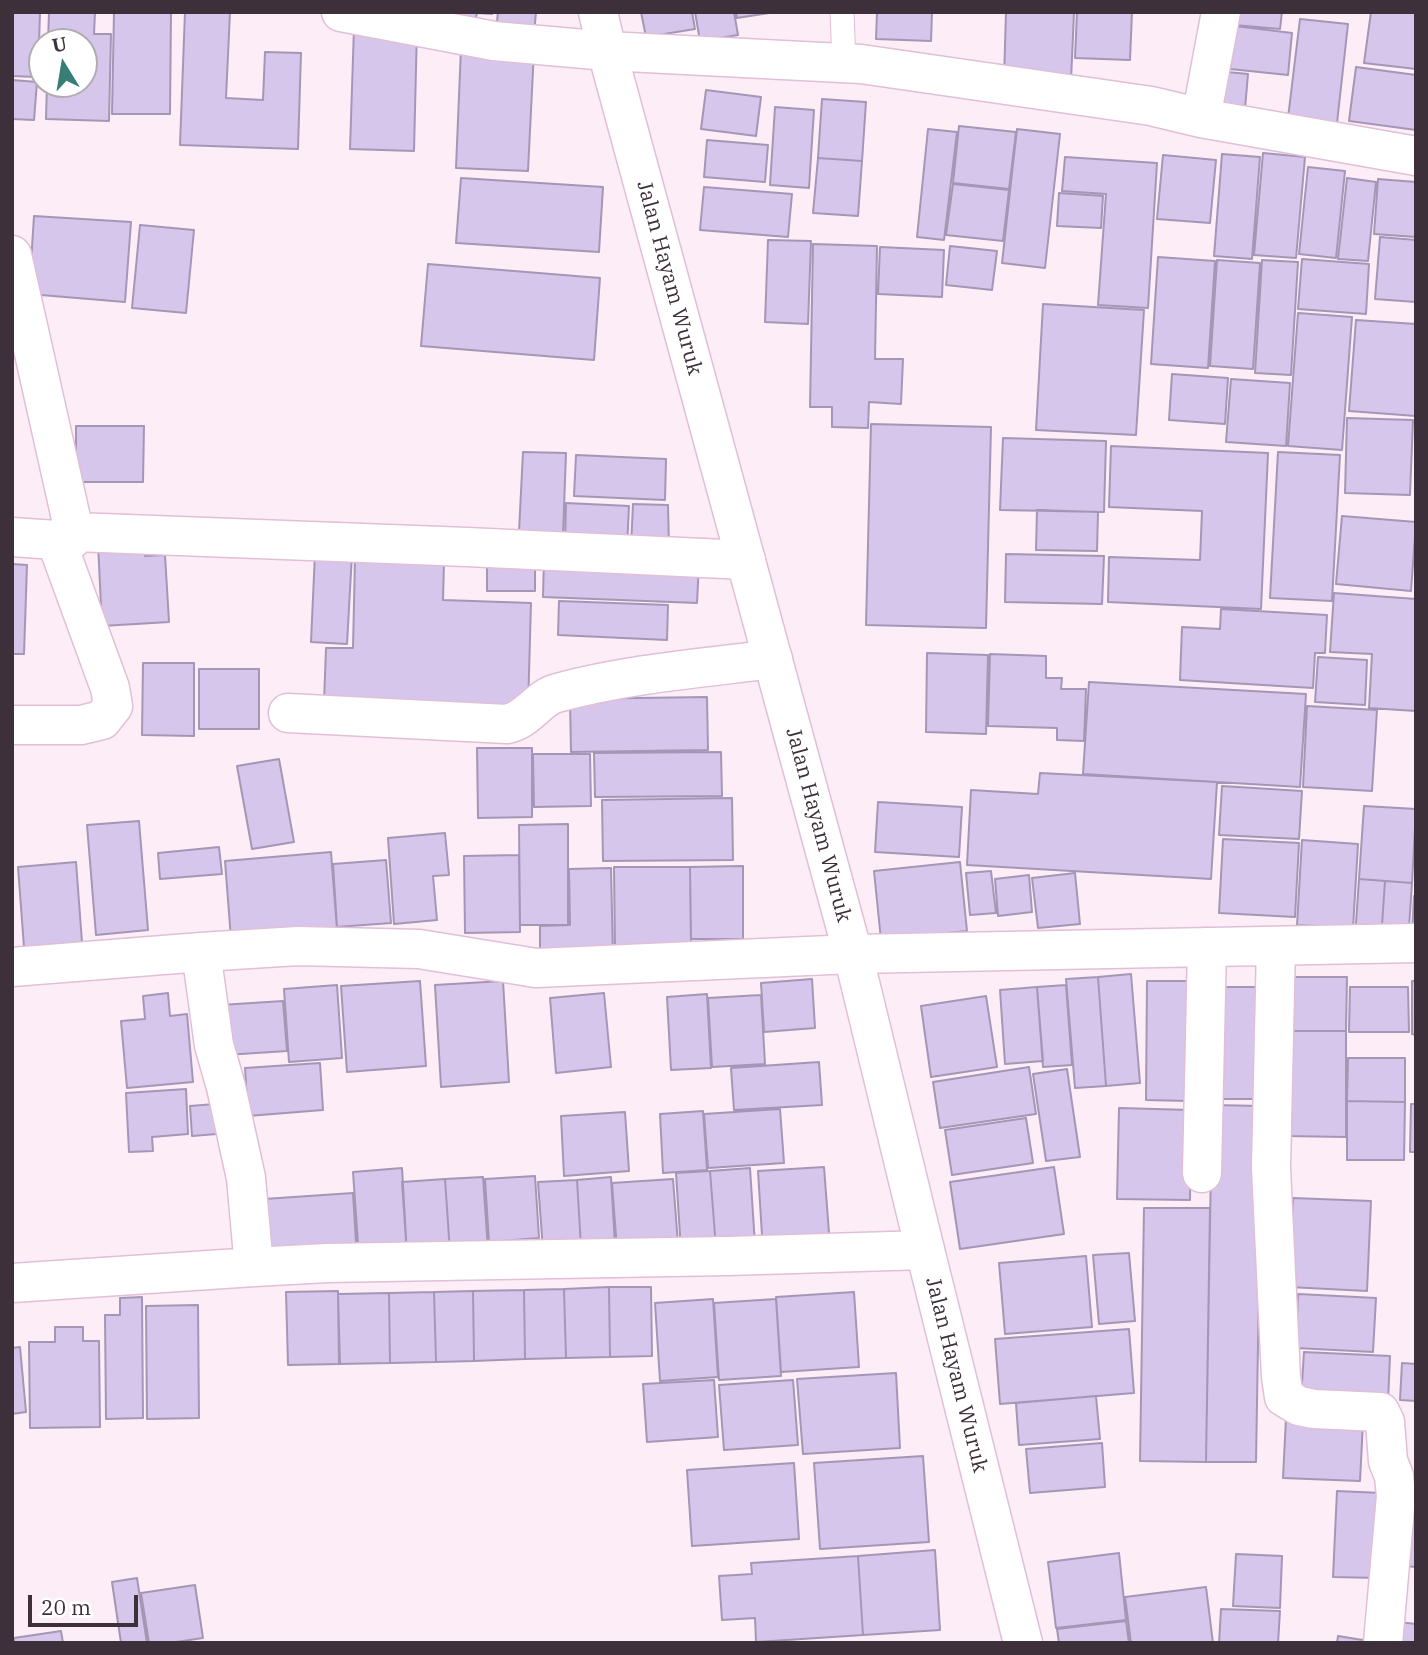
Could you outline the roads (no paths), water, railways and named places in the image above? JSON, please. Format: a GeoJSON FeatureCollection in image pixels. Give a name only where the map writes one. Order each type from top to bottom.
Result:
{"type":"FeatureCollection","features":[{"type":"Feature","properties":{"kind":"street"},"geometry":{"type":"LineString","coordinates":[[341,12],[494,41],[607,51],[861,64],[1151,106],[1201,118],[1416,156]]}},
{"type":"Feature","properties":{"kind":"street","name":"Jalan Hayam Wuruk"},"geometry":{"type":"LineString","coordinates":[[598,12],[853,954],[1023,1643]]}},
{"type":"Feature","properties":{"kind":"street"},"geometry":{"type":"LineString","coordinates":[[1201,118],[1220,12]]}},
{"type":"Feature","properties":{"kind":"street"},"geometry":{"type":"LineString","coordinates":[[12,255],[18,304],[65,536],[113,706],[102,719],[81,725],[12,725]]}},
{"type":"Feature","properties":{"kind":"street"},"geometry":{"type":"LineString","coordinates":[[12,537],[65,536],[481,548],[746,560]]}},
{"type":"Feature","properties":{"kind":"street"},"geometry":{"type":"LineString","coordinates":[[288,713],[507,724],[524,718],[551,695],[589,684],[773,659]]}},
{"type":"Feature","properties":{"kind":"street"},"geometry":{"type":"LineString","coordinates":[[12,967],[298,946],[419,949],[536,968],[853,954],[1416,943]]}},
{"type":"Feature","properties":{"kind":"street"},"geometry":{"type":"LineString","coordinates":[[1276,946],[1272,1168],[1284,1397],[1298,1406],[1380,1412],[1383,1416],[1388,1461],[1394,1476],[1396,1496],[1383,1643]]}},
{"type":"Feature","properties":{"kind":"street"},"geometry":{"type":"LineString","coordinates":[[1202,1173],[1207,947]]}},
{"type":"Feature","properties":{"kind":"street"},"geometry":{"type":"LineString","coordinates":[[201,952],[214,1045],[246,1178],[254,1266]]}},
{"type":"Feature","properties":{"kind":"street"},"geometry":{"type":"LineString","coordinates":[[12,1283],[254,1266],[925,1250]]}},
{"type":"Feature","properties":{"kind":"lane"},"geometry":{"type":"LineString","coordinates":[[842,12],[844,63]]}}]}
